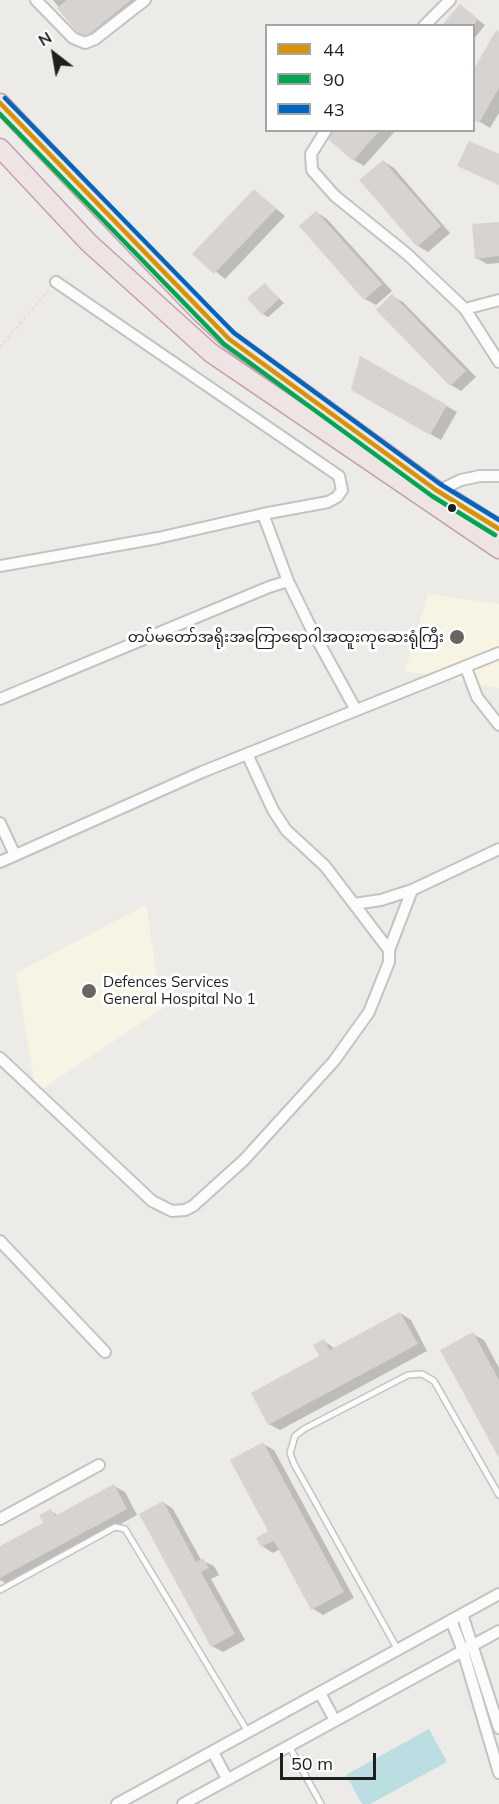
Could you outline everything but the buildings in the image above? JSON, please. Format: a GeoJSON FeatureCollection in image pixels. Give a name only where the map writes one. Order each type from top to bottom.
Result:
{"type":"FeatureCollection","features":[{"type":"Feature","properties":{"kind":"highway"},"geometry":{"type":"LineString","coordinates":[[0,103],[229,339],[499,549]]}},
{"type":"Feature","properties":{"kind":"highway"},"geometry":{"type":"LineString","coordinates":[[4,153],[89,243],[210,353],[432,496],[499,530]]}},
{"type":"Feature","properties":{"kind":"street"},"geometry":{"type":"LineString","coordinates":[[36,0],[73,38],[85,43],[95,39],[145,0]]}},
{"type":"Feature","properties":{"kind":"street"},"geometry":{"type":"LineString","coordinates":[[426,24],[450,0]]}},
{"type":"Feature","properties":{"kind":"street"},"geometry":{"type":"LineString","coordinates":[[325,132],[311,154],[312,170],[335,195],[408,254],[465,309],[499,362]]}},
{"type":"Feature","properties":{"kind":"street"},"geometry":{"type":"LineString","coordinates":[[0,566],[158,538],[327,502],[337,497],[342,490],[339,476],[56,282]]}},
{"type":"Feature","properties":{"kind":"street"},"geometry":{"type":"LineString","coordinates":[[465,309],[499,300]]}},
{"type":"Feature","properties":{"kind":"street"},"geometry":{"type":"LineString","coordinates":[[432,496],[480,476],[499,476]]}},
{"type":"Feature","properties":{"kind":"street"},"geometry":{"type":"LineString","coordinates":[[263,514],[288,582],[312,632],[356,710]]}},
{"type":"Feature","properties":{"kind":"street"},"geometry":{"type":"LineString","coordinates":[[0,699],[268,587],[288,582]]}},
{"type":"Feature","properties":{"kind":"street"},"geometry":{"type":"LineString","coordinates":[[0,862],[140,798],[499,653]]}},
{"type":"Feature","properties":{"kind":"street"},"geometry":{"type":"LineString","coordinates":[[466,668],[477,697],[499,725]]}},
{"type":"Feature","properties":{"kind":"street"},"geometry":{"type":"LineString","coordinates":[[247,754],[273,810],[286,830],[325,866],[388,950]]}},
{"type":"Feature","properties":{"kind":"street"},"geometry":{"type":"LineString","coordinates":[[0,823],[15,855]]}},
{"type":"Feature","properties":{"kind":"street"},"geometry":{"type":"LineString","coordinates":[[354,904],[381,900],[412,890],[499,849]]}},
{"type":"Feature","properties":{"kind":"street"},"geometry":{"type":"LineString","coordinates":[[0,1058],[152,1201],[172,1212],[184,1210],[244,1160],[334,1060],[369,1012],[389,962],[388,950],[412,890]]}},
{"type":"Feature","properties":{"kind":"street"},"geometry":{"type":"LineString","coordinates":[[0,1241],[105,1352]]}},
{"type":"Feature","properties":{"kind":"street"},"geometry":{"type":"LineString","coordinates":[[0,1519],[99,1465]]}},
{"type":"Feature","properties":{"kind":"street"},"geometry":{"type":"LineString","coordinates":[[123,1803],[499,1594]]}},
{"type":"Feature","properties":{"kind":"street"},"geometry":{"type":"LineString","coordinates":[[462,1614],[468,1648],[499,1773]]}},
{"type":"Feature","properties":{"kind":"street"},"geometry":{"type":"LineString","coordinates":[[451,1620],[468,1648],[499,1728]]}},
{"type":"Feature","properties":{"kind":"street"},"geometry":{"type":"LineString","coordinates":[[183,1804],[334,1719],[499,1631]]}},
{"type":"Feature","properties":{"kind":"street"},"geometry":{"type":"LineString","coordinates":[[320,1694],[334,1719]]}},
{"type":"Feature","properties":{"kind":"street"},"geometry":{"type":"LineString","coordinates":[[213,1752],[227,1779]]}},
{"type":"Feature","properties":{"kind":"lane"},"geometry":{"type":"LineString","coordinates":[[398,1650],[294,1464],[290,1453],[294,1437],[304,1429],[408,1375],[422,1374],[434,1381],[499,1495]]}},
{"type":"Feature","properties":{"kind":"lane"},"geometry":{"type":"LineString","coordinates":[[0,1590],[115,1527],[125,1529],[249,1732]]}},
{"type":"Feature","properties":{"kind":"lane"},"geometry":{"type":"LineString","coordinates":[[289,1746],[321,1804]]}},
{"type":"Feature","properties":{"kind":"path"},"geometry":{"type":"LineString","coordinates":[[0,347],[56,282]]}},
{"type":"Feature","properties":{"kind":"shaded area","name":"တပ်မတော်အရိုးအကြောရောဂါအထူးကုဆေးရုံကြီး"},"geometry":{"type":"Polygon","coordinates":[[[428,594],[499,604],[499,688],[405,671],[428,594]]]}},
{"type":"Feature","properties":{"kind":"shaded area","name":"Defences Services General Hospital No 1"},"geometry":{"type":"Polygon","coordinates":[[[146,905],[162,1009],[36,1093],[16,973],[146,905]]]}},
{"type":"Feature","properties":{"kind":"water"},"geometry":{"type":"Polygon","coordinates":[[[429,1729],[447,1762],[370,1804],[362,1804],[346,1775],[429,1729]]]}},
{"type":"Feature","properties":{"kind":"transit line","name":"43"},"geometry":{"type":"LineString","coordinates":[[5,98],[234,333],[440,484],[499,520]]}},
{"type":"Feature","properties":{"kind":"transit line","name":"44"},"geometry":{"type":"LineString","coordinates":[[0,103],[229,339],[436,490],[499,529]]}},
{"type":"Feature","properties":{"kind":"transit line","name":"90"},"geometry":{"type":"LineString","coordinates":[[0,114],[224,344],[432,496],[495,535]]}},
{"type":"Feature","properties":{"kind":"place","name":"တပ်မတော်အရိုးအကြောရောဂါအထူးကုဆေးရုံကြီး"},"geometry":{"type":"Point","coordinates":[457,637]}},
{"type":"Feature","properties":{"kind":"place","name":"Defences Services General Hospital No 1"},"geometry":{"type":"Point","coordinates":[89,991]}}]}
